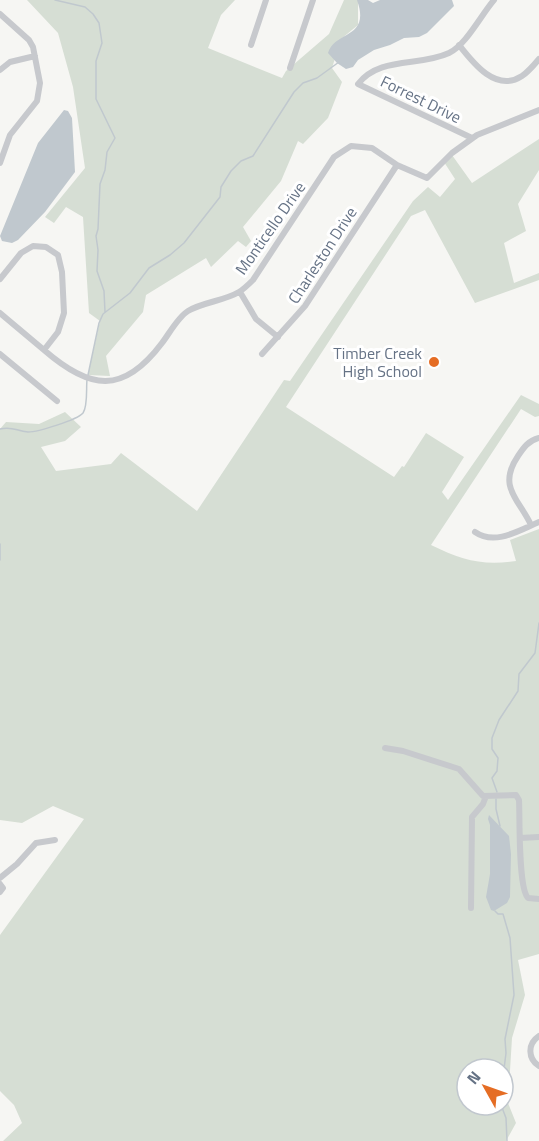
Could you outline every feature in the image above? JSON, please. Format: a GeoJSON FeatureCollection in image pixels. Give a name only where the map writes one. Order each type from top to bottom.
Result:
{"type":"FeatureCollection","features":[{"type":"Feature","properties":{"kind":"street"},"geometry":{"type":"LineString","coordinates":[[251,45],[266,0]]}},
{"type":"Feature","properties":{"kind":"street"},"geometry":{"type":"LineString","coordinates":[[290,68],[313,0]]}},
{"type":"Feature","properties":{"kind":"street"},"geometry":{"type":"LineString","coordinates":[[494,0],[459,45],[482,72],[498,80],[508,81],[518,78],[539,59]]}},
{"type":"Feature","properties":{"kind":"street"},"geometry":{"type":"LineString","coordinates":[[0,14],[29,40],[35,56],[40,83],[40,93],[34,106],[10,135],[1,158]]}},
{"type":"Feature","properties":{"kind":"street","name":"Forrest Drive"},"geometry":{"type":"LineString","coordinates":[[459,45],[448,53],[425,60],[374,69],[365,74],[358,84],[472,138]]}},
{"type":"Feature","properties":{"kind":"street"},"geometry":{"type":"LineString","coordinates":[[0,70],[10,62],[35,56]]}},
{"type":"Feature","properties":{"kind":"street"},"geometry":{"type":"LineString","coordinates":[[472,138],[539,110]]}},
{"type":"Feature","properties":{"kind":"street","name":"Monticello Drive"},"geometry":{"type":"LineString","coordinates":[[0,313],[61,365],[82,378],[110,381],[127,377],[149,361],[186,312],[240,292],[260,272],[334,157],[351,146],[372,148],[397,165],[424,178],[429,177],[452,153],[472,138]]}},
{"type":"Feature","properties":{"kind":"street","name":"Charleston Drive"},"geometry":{"type":"LineString","coordinates":[[262,354],[305,306],[397,165]]}},
{"type":"Feature","properties":{"kind":"street"},"geometry":{"type":"LineString","coordinates":[[0,279],[21,254],[33,246],[46,247],[58,255],[62,272],[64,313],[58,332],[44,350]]}},
{"type":"Feature","properties":{"kind":"street"},"geometry":{"type":"LineString","coordinates":[[240,292],[256,319],[278,337]]}},
{"type":"Feature","properties":{"kind":"street"},"geometry":{"type":"LineString","coordinates":[[0,354],[57,401]]}},
{"type":"Feature","properties":{"kind":"street"},"geometry":{"type":"LineString","coordinates":[[531,525],[511,493],[508,478],[512,464],[524,448],[529,442],[539,438]]}},
{"type":"Feature","properties":{"kind":"street"},"geometry":{"type":"LineString","coordinates":[[475,532],[485,537],[504,537],[539,522]]}},
{"type":"Feature","properties":{"kind":"street"},"geometry":{"type":"LineString","coordinates":[[385,748],[455,767],[465,774],[479,793],[486,796],[511,794],[519,798],[522,881],[526,897],[539,898]]}},
{"type":"Feature","properties":{"kind":"street"},"geometry":{"type":"LineString","coordinates":[[471,908],[472,817],[483,804],[486,796]]}},
{"type":"Feature","properties":{"kind":"street"},"geometry":{"type":"LineString","coordinates":[[520,838],[539,837]]}},
{"type":"Feature","properties":{"kind":"street"},"geometry":{"type":"LineString","coordinates":[[1,874],[17,864],[36,843],[55,840]]}},
{"type":"Feature","properties":{"kind":"street"},"geometry":{"type":"LineString","coordinates":[[0,884],[3,888],[0,892]]}},
{"type":"Feature","properties":{"kind":"street"},"geometry":{"type":"LineString","coordinates":[[539,1036],[533,1041],[530,1052],[532,1060],[539,1066]]}},
{"type":"Feature","properties":{"kind":"shaded area"},"geometry":{"type":"Polygon","coordinates":[[[27,0],[235,0],[221,15],[208,48],[282,78],[286,71],[329,34],[344,0],[358,0],[358,25],[341,39],[332,68],[342,82],[328,118],[303,144],[298,141],[281,181],[243,227],[251,241],[246,247],[238,241],[211,267],[206,258],[146,295],[143,312],[106,356],[110,376],[88,375],[100,321],[89,313],[83,217],[66,207],[54,223],[45,217],[85,168],[73,87],[58,33],[27,0]]]}},
{"type":"Feature","properties":{"kind":"shaded area"},"geometry":{"type":"Polygon","coordinates":[[[357,0],[368,0],[373,3],[380,0],[452,0],[454,6],[427,33],[419,37],[404,38],[374,50],[358,60],[353,67],[346,69],[328,53],[337,40],[356,28],[360,13],[357,0]]]}},
{"type":"Feature","properties":{"kind":"shaded area"},"geometry":{"type":"Polygon","coordinates":[[[64,110],[68,111],[72,118],[75,172],[45,212],[18,240],[12,243],[2,241],[0,236],[38,143],[64,110]]]}},
{"type":"Feature","properties":{"kind":"shaded area"},"geometry":{"type":"Polygon","coordinates":[[[539,139],[539,170],[518,204],[526,231],[504,243],[514,283],[539,273],[539,280],[475,303],[425,210],[411,216],[286,407],[394,477],[402,466],[404,467],[426,433],[464,457],[442,492],[448,500],[521,395],[539,404],[539,416],[535,417],[521,409],[431,545],[453,555],[482,562],[516,561],[510,540],[539,529],[539,954],[518,960],[525,995],[512,1038],[511,1057],[455,1057],[455,1117],[514,1117],[516,1123],[506,1141],[3,1141],[22,1123],[14,1105],[0,1091],[0,935],[84,819],[53,806],[22,823],[0,820],[0,429],[6,422],[39,424],[65,412],[81,427],[65,441],[41,447],[56,471],[111,464],[121,453],[197,511],[284,380],[290,381],[413,201],[428,187],[440,197],[455,179],[444,162],[452,155],[472,183],[539,139]]]}},
{"type":"Feature","properties":{"kind":"shaded area"},"geometry":{"type":"Polygon","coordinates":[[[489,815],[509,836],[511,854],[510,897],[507,903],[494,911],[491,910],[486,897],[490,874],[489,815]]]}},
{"type":"Feature","properties":{"kind":"waterway"},"geometry":{"type":"LineString","coordinates":[[55,0],[85,7],[99,23],[102,43],[96,61],[96,99],[115,138],[107,152],[105,170],[100,184],[96,236],[97,271],[104,291],[105,312]]}},
{"type":"Feature","properties":{"kind":"waterway"},"geometry":{"type":"LineString","coordinates":[[88,375],[103,314],[130,293],[149,268],[184,243],[220,197],[221,187],[231,171],[241,161],[253,156],[294,92],[303,83],[317,78],[339,62]]}},
{"type":"Feature","properties":{"kind":"waterway"},"geometry":{"type":"LineString","coordinates":[[0,429],[8,428],[28,432],[57,425],[79,416],[86,406],[87,380]]}},
{"type":"Feature","properties":{"kind":"waterway"},"geometry":{"type":"LineString","coordinates":[[0,544],[0,560]]}},
{"type":"Feature","properties":{"kind":"waterway"},"geometry":{"type":"LineString","coordinates":[[497,792],[492,778],[497,771],[498,758],[492,749],[492,738],[499,720],[518,691],[519,674],[535,653],[539,623]]}},
{"type":"Feature","properties":{"kind":"waterway"},"geometry":{"type":"LineString","coordinates":[[496,799],[500,826]]}},
{"type":"Feature","properties":{"kind":"waterway"},"geometry":{"type":"LineString","coordinates":[[495,911],[503,914],[510,938],[514,995],[505,1039],[506,1057]]}},
{"type":"Feature","properties":{"kind":"waterway"},"geometry":{"type":"LineString","coordinates":[[506,1117],[507,1141]]}},
{"type":"Feature","properties":{"kind":"place","name":"Timber Creek High School"},"geometry":{"type":"Point","coordinates":[434,362]}}]}
